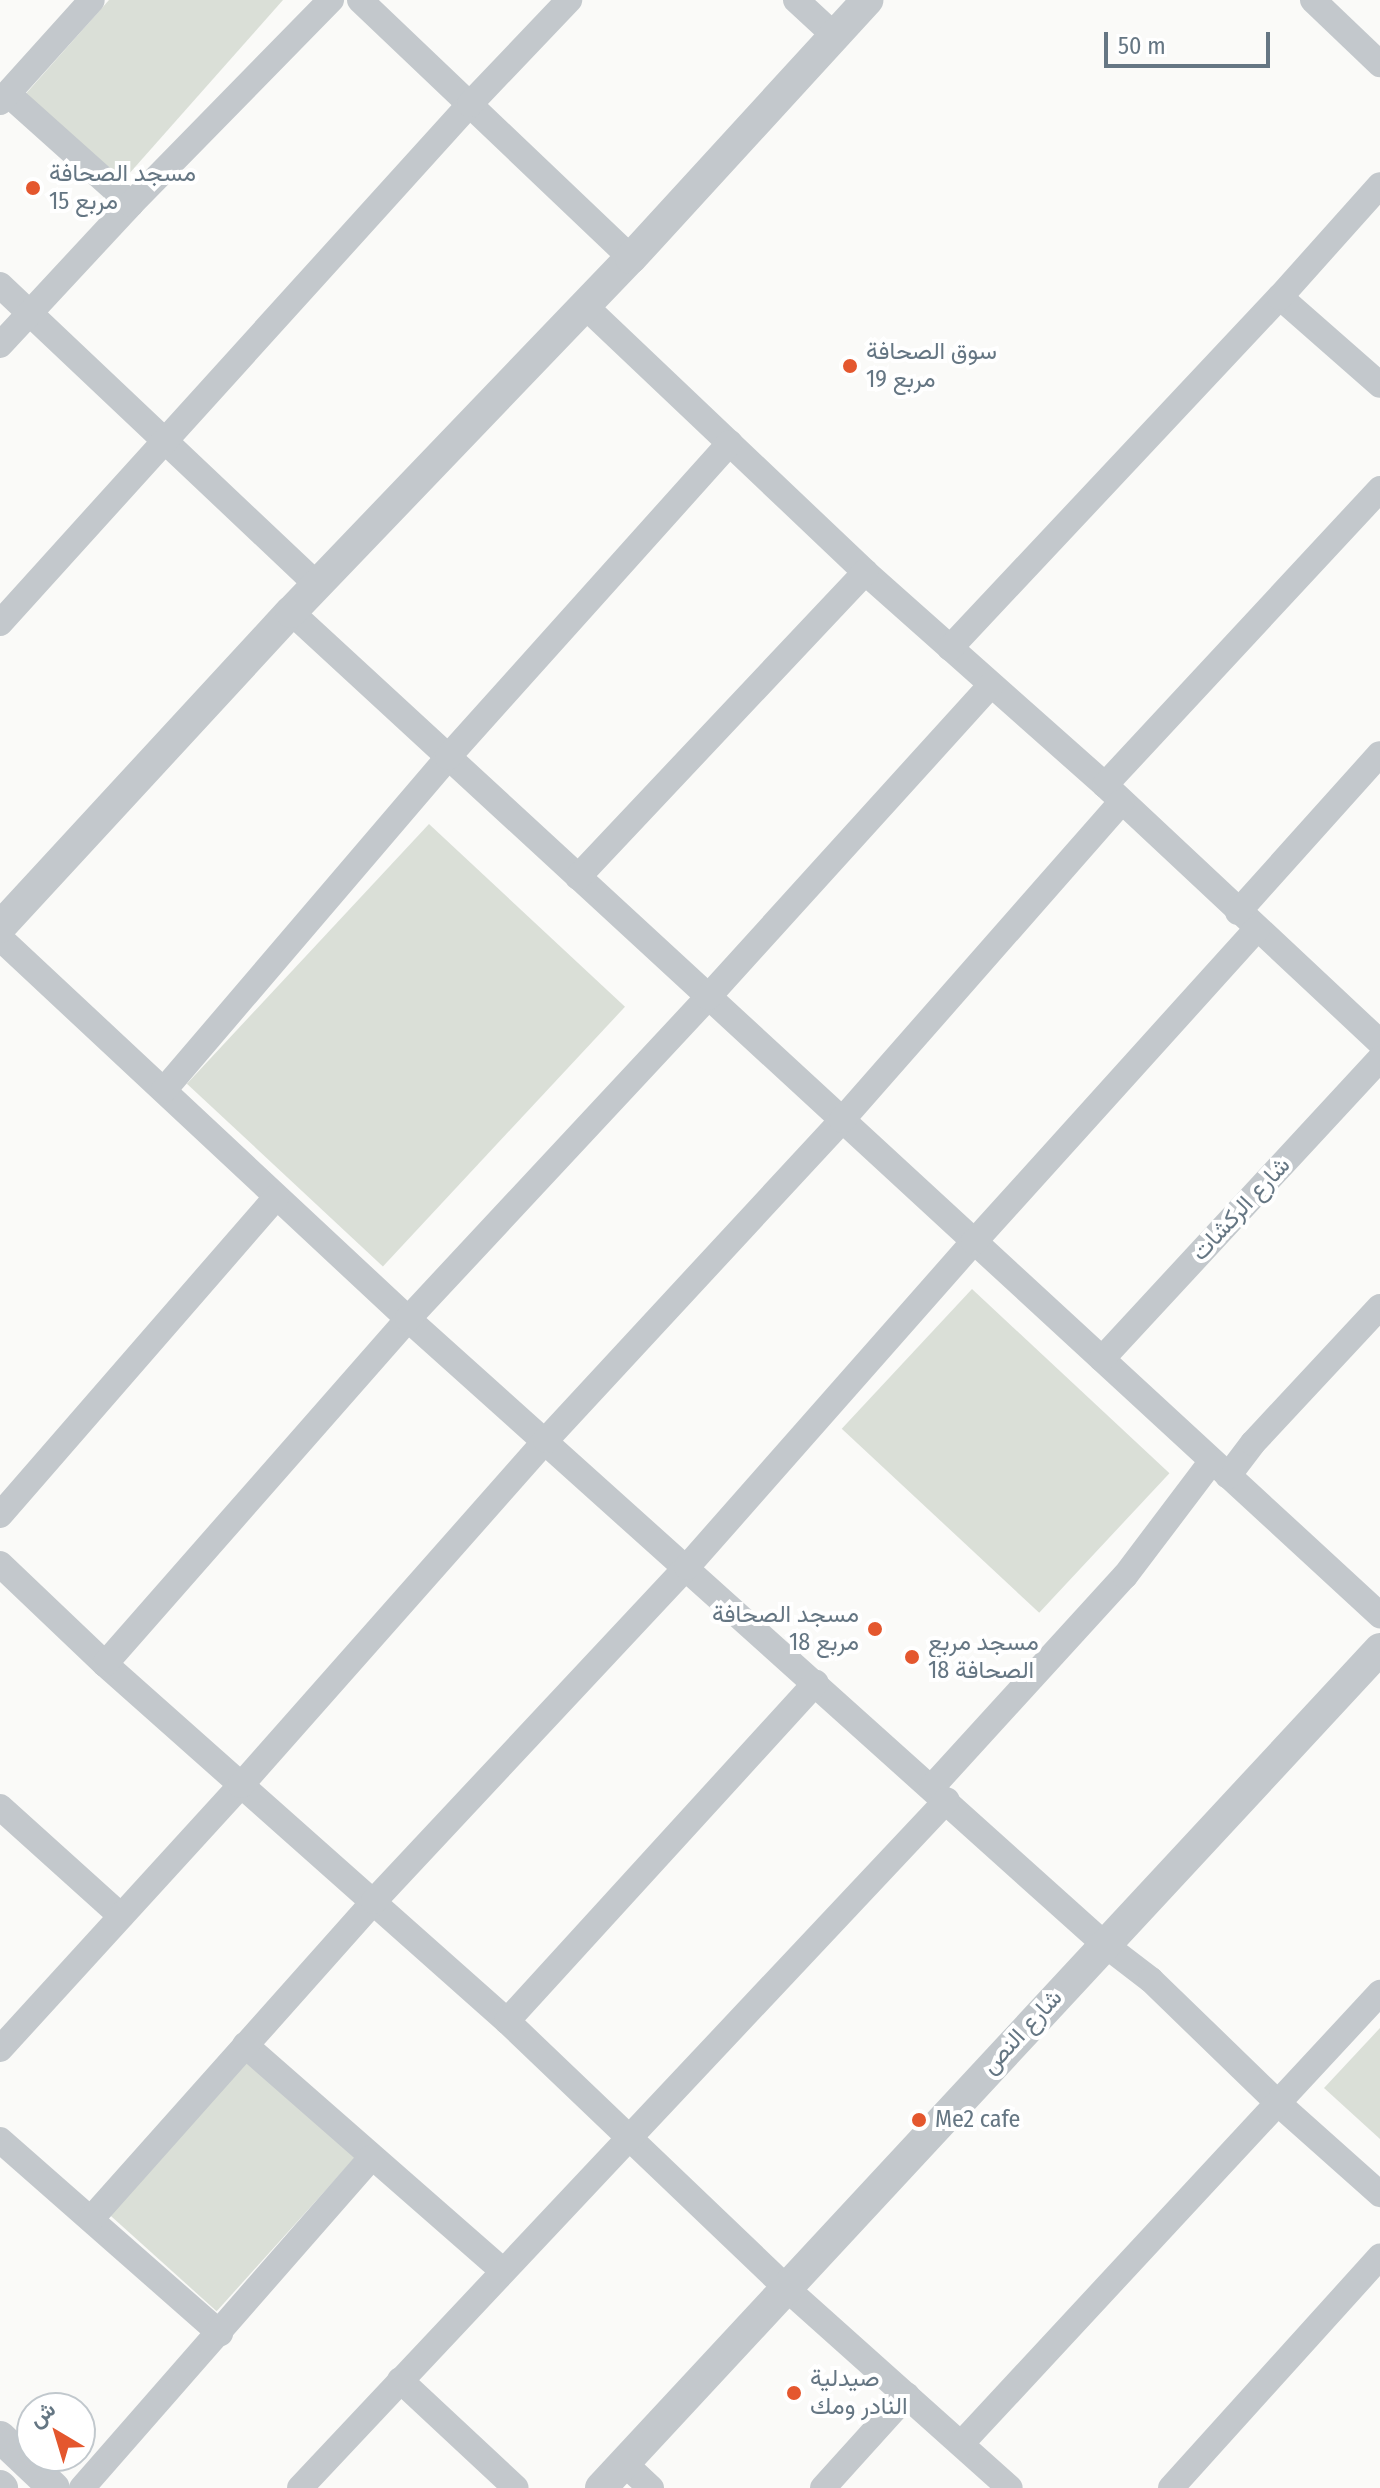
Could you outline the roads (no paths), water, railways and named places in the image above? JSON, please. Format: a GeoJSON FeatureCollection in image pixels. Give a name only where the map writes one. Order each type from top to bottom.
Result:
{"type":"FeatureCollection","features":[{"type":"Feature","properties":{"kind":"street"},"geometry":{"type":"LineString","coordinates":[[92,0],[4,98],[131,204]]}},
{"type":"Feature","properties":{"kind":"street"},"geometry":{"type":"LineString","coordinates":[[0,345],[131,204],[331,0]]}},
{"type":"Feature","properties":{"kind":"street"},"geometry":{"type":"LineString","coordinates":[[360,0],[631,258]]}},
{"type":"Feature","properties":{"kind":"street"},"geometry":{"type":"LineString","coordinates":[[0,623],[470,104],[569,0]]}},
{"type":"Feature","properties":{"kind":"street"},"geometry":{"type":"LineString","coordinates":[[796,0],[835,36]]}},
{"type":"Feature","properties":{"kind":"street"},"geometry":{"type":"LineString","coordinates":[[867,0],[631,258],[291,612],[4,919],[164,1090],[276,1197],[1104,1944],[1151,1980],[1280,2105],[1380,2194]]}},
{"type":"Feature","properties":{"kind":"street"},"geometry":{"type":"LineString","coordinates":[[1313,0],[1380,64]]}},
{"type":"Feature","properties":{"kind":"street"},"geometry":{"type":"LineString","coordinates":[[950,648],[1280,297],[1380,185]]}},
{"type":"Feature","properties":{"kind":"street"},"geometry":{"type":"LineString","coordinates":[[0,285],[317,585]]}},
{"type":"Feature","properties":{"kind":"street"},"geometry":{"type":"LineString","coordinates":[[1280,297],[1380,385]]}},
{"type":"Feature","properties":{"kind":"street"},"geometry":{"type":"LineString","coordinates":[[585,306],[865,572],[1113,793],[1248,920],[1376,1030]]}},
{"type":"Feature","properties":{"kind":"street"},"geometry":{"type":"LineString","coordinates":[[164,1090],[448,757],[730,443]]}},
{"type":"Feature","properties":{"kind":"street"},"geometry":{"type":"LineString","coordinates":[[0,2049],[241,1785],[546,1440],[842,1120],[1113,793],[1380,489]]}},
{"type":"Feature","properties":{"kind":"street"},"geometry":{"type":"LineString","coordinates":[[578,877],[865,572]]}},
{"type":"Feature","properties":{"kind":"street"},"geometry":{"type":"LineString","coordinates":[[291,612],[1380,1615]]}},
{"type":"Feature","properties":{"kind":"street"},"geometry":{"type":"LineString","coordinates":[[105,1664],[408,1319],[708,997],[990,686]]}},
{"type":"Feature","properties":{"kind":"street"},"geometry":{"type":"LineString","coordinates":[[91,2219],[374,1901],[687,1567],[974,1242],[1248,920],[1380,754]]}},
{"type":"Feature","properties":{"kind":"street","name":"شارع الركشات"},"geometry":{"type":"LineString","coordinates":[[1102,1359],[1380,1059]]}},
{"type":"Feature","properties":{"kind":"street"},"geometry":{"type":"LineString","coordinates":[[0,1515],[276,1197]]}},
{"type":"Feature","properties":{"kind":"street"},"geometry":{"type":"LineString","coordinates":[[300,2488],[627,2137],[939,1794],[1220,1468],[1253,1443],[1380,1307]]}},
{"type":"Feature","properties":{"kind":"street"},"geometry":{"type":"LineString","coordinates":[[0,1564],[105,1664],[507,2021],[786,2288],[1010,2488]]}},
{"type":"Feature","properties":{"kind":"street","name":"شارع النص"},"geometry":{"type":"LineString","coordinates":[[601,2488],[1380,1649]]}},
{"type":"Feature","properties":{"kind":"street"},"geometry":{"type":"LineString","coordinates":[[507,2021],[816,1683]]}},
{"type":"Feature","properties":{"kind":"street"},"geometry":{"type":"LineString","coordinates":[[0,1807],[121,1916]]}},
{"type":"Feature","properties":{"kind":"street"},"geometry":{"type":"LineString","coordinates":[[961,2444],[1280,2105],[1380,1993]]}},
{"type":"Feature","properties":{"kind":"street"},"geometry":{"type":"LineString","coordinates":[[245,2045],[503,2271]]}},
{"type":"Feature","properties":{"kind":"street"},"geometry":{"type":"LineString","coordinates":[[0,2140],[220,2333]]}},
{"type":"Feature","properties":{"kind":"street"},"geometry":{"type":"LineString","coordinates":[[82,2488],[371,2158]]}},
{"type":"Feature","properties":{"kind":"street"},"geometry":{"type":"LineString","coordinates":[[1171,2488],[1380,2257]]}},
{"type":"Feature","properties":{"kind":"street"},"geometry":{"type":"LineString","coordinates":[[400,2380],[516,2488]]}},
{"type":"Feature","properties":{"kind":"street"},"geometry":{"type":"LineString","coordinates":[[831,2485],[907,2395]]}},
{"type":"Feature","properties":{"kind":"street"},"geometry":{"type":"LineString","coordinates":[[0,2437],[54,2488]]}},
{"type":"Feature","properties":{"kind":"street"},"geometry":{"type":"LineString","coordinates":[[624,2463],[651,2488]]}},
{"type":"Feature","properties":{"kind":"place","name":"مسجد الصحافة مربع 15"},"geometry":{"type":"Point","coordinates":[33,188]}},
{"type":"Feature","properties":{"kind":"place","name":"سوق الصحافة مربع 19"},"geometry":{"type":"Point","coordinates":[850,366]}},
{"type":"Feature","properties":{"kind":"place","name":"مسجد الصحافة مربع 18"},"geometry":{"type":"Point","coordinates":[875,1629]}},
{"type":"Feature","properties":{"kind":"place","name":"مسجد مربع 18 الصحافة"},"geometry":{"type":"Point","coordinates":[912,1657]}},
{"type":"Feature","properties":{"kind":"place","name":"Me2 cafe"},"geometry":{"type":"Point","coordinates":[919,2120]}},
{"type":"Feature","properties":{"kind":"place","name":"صيدلية النادر ومك"},"geometry":{"type":"Point","coordinates":[794,2393]}}]}
